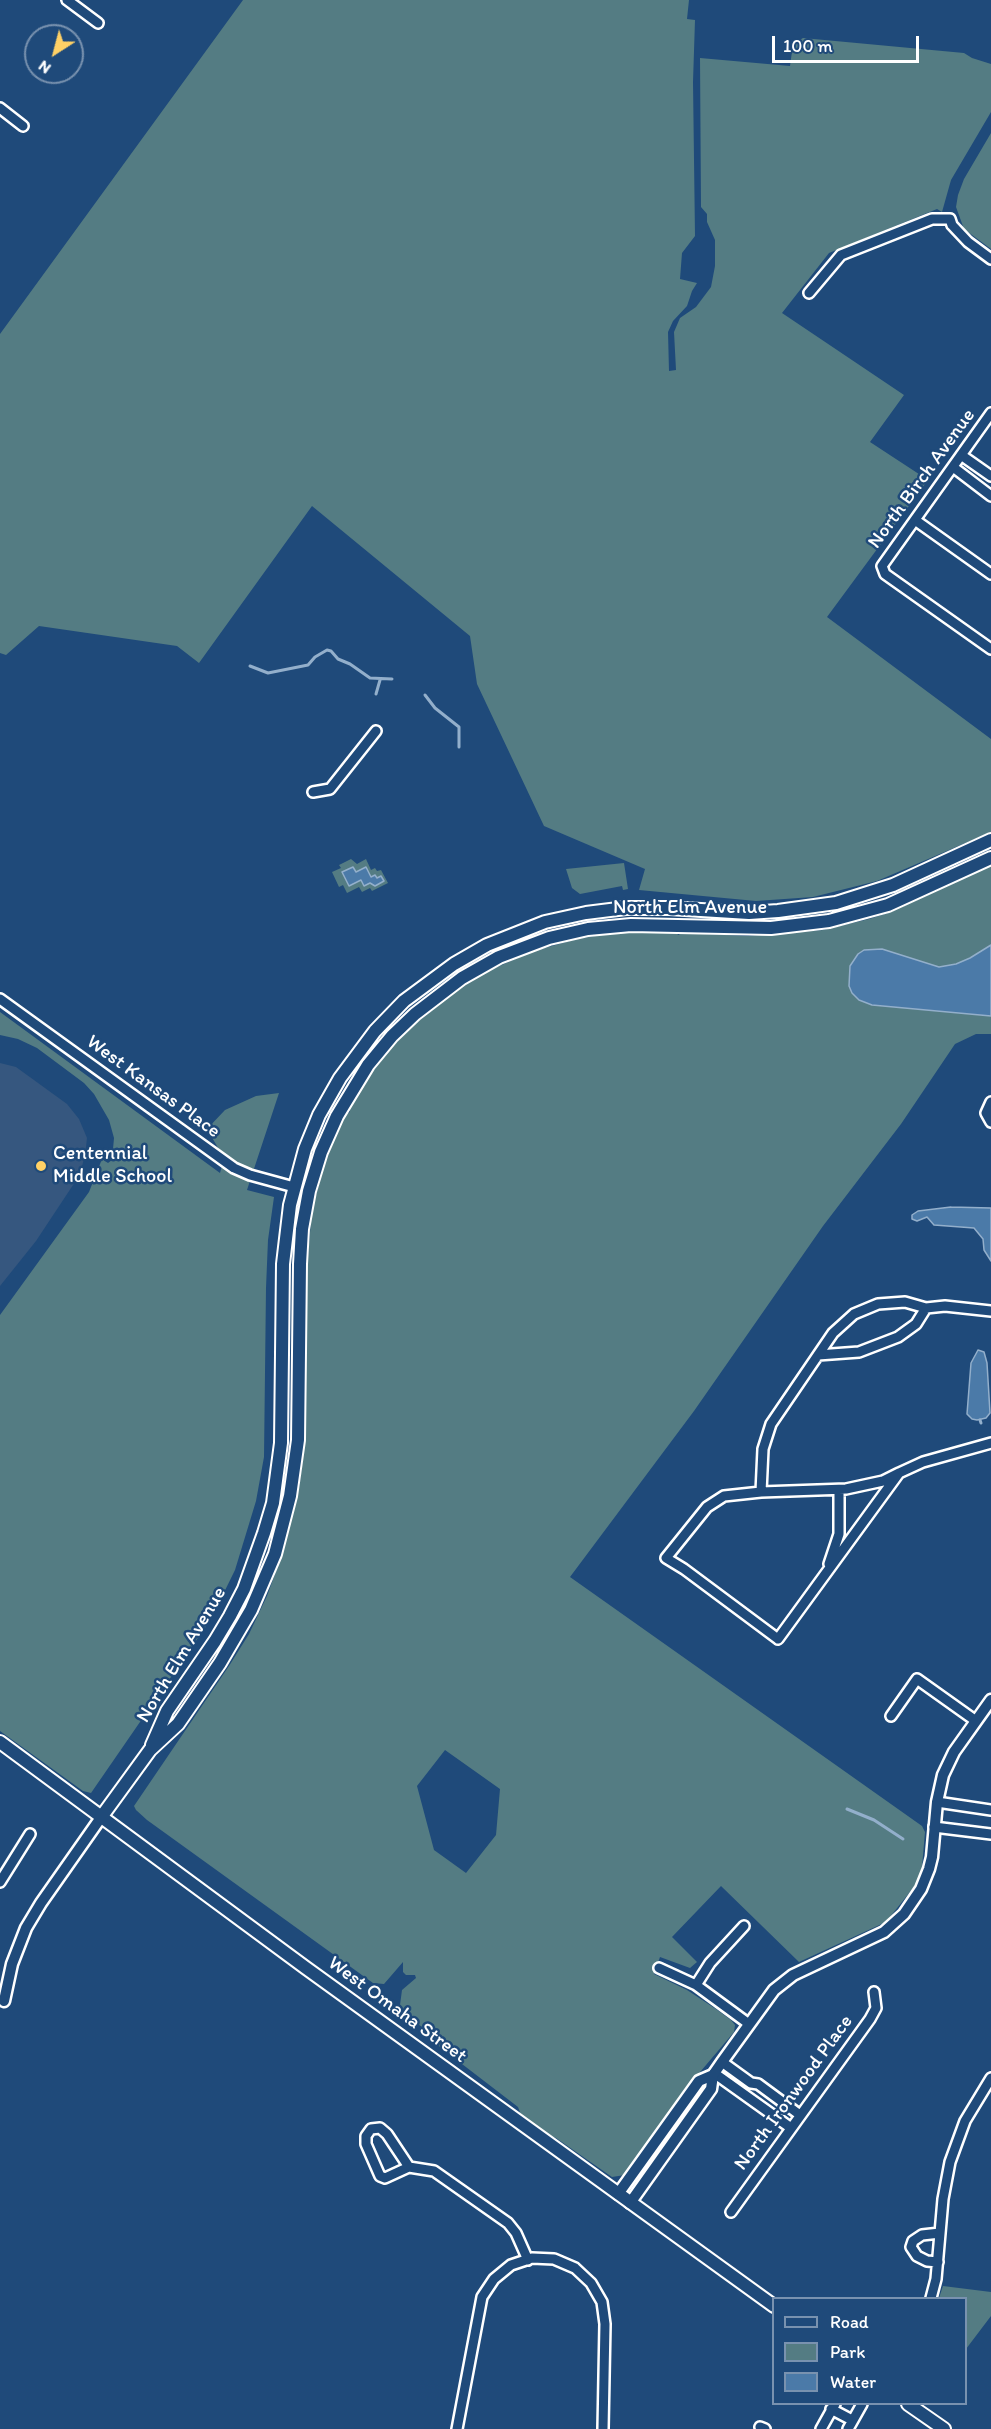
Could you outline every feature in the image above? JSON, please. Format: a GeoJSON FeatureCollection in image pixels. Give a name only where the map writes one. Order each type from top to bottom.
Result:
{"type":"FeatureCollection","features":[{"type":"Feature","properties":{"kind":"main road","name":"North Elm Avenue"},"geometry":{"type":"LineString","coordinates":[[150,1750],[167,1711],[215,1641],[244,1589],[273,1503],[281,1443],[284,1245],[294,1187],[312,1132],[340,1078],[369,1039],[404,1001],[439,974],[487,945],[525,929],[564,918],[626,908],[749,913],[826,905],[893,885],[991,840]]}},
{"type":"Feature","properties":{"kind":"main road","name":"North Elm Avenue"},"geometry":{"type":"LineString","coordinates":[[150,1750],[178,1724],[238,1636],[264,1582],[283,1526],[290,1497],[297,1440],[300,1256],[309,1191],[321,1152],[346,1099],[378,1052],[415,1014],[462,978],[499,957],[533,943],[567,933],[631,925],[771,928],[830,921],[888,905],[991,858]]}},
{"type":"Feature","properties":{"kind":"main road"},"geometry":{"type":"LineString","coordinates":[[564,918],[567,933]]}},
{"type":"Feature","properties":{"kind":"main road"},"geometry":{"type":"LineString","coordinates":[[404,1001],[415,1014]]}},
{"type":"Feature","properties":{"kind":"main road"},"geometry":{"type":"LineString","coordinates":[[294,1187],[309,1191]]}},
{"type":"Feature","properties":{"kind":"main road","name":"West Omaha Street"},"geometry":{"type":"LineString","coordinates":[[0,1742],[306,1968],[772,2305]]}},
{"type":"Feature","properties":{"kind":"main road"},"geometry":{"type":"LineString","coordinates":[[102,1816],[150,1750]]}},
{"type":"Feature","properties":{"kind":"main road"},"geometry":{"type":"LineString","coordinates":[[912,2405],[944,2429]]}},
{"type":"Feature","properties":{"kind":"street"},"geometry":{"type":"LineString","coordinates":[[67,0],[98,23]]}},
{"type":"Feature","properties":{"kind":"street"},"geometry":{"type":"LineString","coordinates":[[0,108],[23,126]]}},
{"type":"Feature","properties":{"kind":"street"},"geometry":{"type":"LineString","coordinates":[[809,293],[841,255],[932,219],[950,219],[952,225],[968,242],[991,259]]}},
{"type":"Feature","properties":{"kind":"street","name":"North Birch Avenue"},"geometry":{"type":"LineString","coordinates":[[991,413],[882,566],[885,574],[991,649]]}},
{"type":"Feature","properties":{"kind":"street"},"geometry":{"type":"LineString","coordinates":[[961,455],[991,476]]}},
{"type":"Feature","properties":{"kind":"street"},"geometry":{"type":"LineString","coordinates":[[952,467],[991,496]]}},
{"type":"Feature","properties":{"kind":"street"},"geometry":{"type":"LineString","coordinates":[[915,520],[991,574]]}},
{"type":"Feature","properties":{"kind":"street"},"geometry":{"type":"LineString","coordinates":[[313,792],[330,789],[376,731]]}},
{"type":"Feature","properties":{"kind":"street","name":"West Kansas Place"},"geometry":{"type":"LineString","coordinates":[[0,999],[234,1168],[250,1175],[294,1187]]}},
{"type":"Feature","properties":{"kind":"street"},"geometry":{"type":"LineString","coordinates":[[991,1102],[986,1113],[991,1122]]}},
{"type":"Feature","properties":{"kind":"street"},"geometry":{"type":"LineString","coordinates":[[760,1492],[763,1449],[771,1424],[832,1333],[854,1314],[878,1304],[905,1302],[927,1308],[945,1306],[991,1311]]}},
{"type":"Feature","properties":{"kind":"street"},"geometry":{"type":"LineString","coordinates":[[818,1355],[859,1352],[898,1337],[916,1324],[927,1308]]}},
{"type":"Feature","properties":{"kind":"street"},"geometry":{"type":"LineString","coordinates":[[899,1473],[778,1639],[666,1558],[714,1501],[735,1494],[839,1490],[883,1481],[899,1473],[923,1462],[991,1443]]}},
{"type":"Feature","properties":{"kind":"street"},"geometry":{"type":"LineString","coordinates":[[825,1575],[839,1534],[839,1490]]}},
{"type":"Feature","properties":{"kind":"street"},"geometry":{"type":"LineString","coordinates":[[891,1716],[917,1679],[976,1721]]}},
{"type":"Feature","properties":{"kind":"street"},"geometry":{"type":"LineString","coordinates":[[630,2202],[711,2089],[714,2074],[722,2062],[784,1980],[872,1939],[898,1920],[915,1898],[926,1879],[932,1857],[937,1802],[943,1775],[951,1758],[991,1700]]}},
{"type":"Feature","properties":{"kind":"street"},"geometry":{"type":"LineString","coordinates":[[937,1802],[991,1810]]}},
{"type":"Feature","properties":{"kind":"street"},"geometry":{"type":"LineString","coordinates":[[4,2001],[4,1982],[33,1915],[102,1816]]}},
{"type":"Feature","properties":{"kind":"street"},"geometry":{"type":"LineString","coordinates":[[934,1827],[991,1834]]}},
{"type":"Feature","properties":{"kind":"street"},"geometry":{"type":"LineString","coordinates":[[0,1882],[30,1834]]}},
{"type":"Feature","properties":{"kind":"street"},"geometry":{"type":"LineString","coordinates":[[696,1985],[710,1963],[744,1926]]}},
{"type":"Feature","properties":{"kind":"street"},"geometry":{"type":"LineString","coordinates":[[659,1968],[696,1985],[749,2024]]}},
{"type":"Feature","properties":{"kind":"street","name":"North Ironwood Place"},"geometry":{"type":"LineString","coordinates":[[731,2212],[870,2019],[876,2008],[874,1992]]}},
{"type":"Feature","properties":{"kind":"street"},"geometry":{"type":"LineString","coordinates":[[722,2062],[801,2115]]}},
{"type":"Feature","properties":{"kind":"street"},"geometry":{"type":"LineString","coordinates":[[618,2194],[699,2081],[714,2074]]}},
{"type":"Feature","properties":{"kind":"street"},"geometry":{"type":"LineString","coordinates":[[714,2074],[791,2128]]}},
{"type":"Feature","properties":{"kind":"street"},"geometry":{"type":"LineString","coordinates":[[931,2297],[938,2262],[945,2185],[955,2145],[972,2108],[991,2078]]}},
{"type":"Feature","properties":{"kind":"street"},"geometry":{"type":"LineString","coordinates":[[409,2167],[387,2134],[380,2128],[371,2129],[366,2136],[366,2144],[380,2176],[385,2178],[409,2167],[434,2171],[508,2223],[530,2259]]}},
{"type":"Feature","properties":{"kind":"street"},"geometry":{"type":"LineString","coordinates":[[938,2262],[927,2261],[916,2256],[911,2247],[913,2241],[922,2235],[940,2233]]}},
{"type":"Feature","properties":{"kind":"street"},"geometry":{"type":"LineString","coordinates":[[457,2429],[482,2297],[494,2279],[511,2265],[530,2259],[554,2259],[575,2268],[591,2283],[602,2302],[605,2324],[603,2429]]}},
{"type":"Feature","properties":{"kind":"street"},"geometry":{"type":"LineString","coordinates":[[821,2429],[833,2406],[850,2424],[861,2405]]}},
{"type":"Feature","properties":{"kind":"shaded area","name":"Centennial Middle School"},"geometry":{"type":"Polygon","coordinates":[[[0,1063],[16,1067],[67,1104],[79,1119],[87,1138],[79,1176],[36,1241],[0,1286],[0,1063]]]}},
{"type":"Feature","properties":{"kind":"green space"},"geometry":{"type":"Polygon","coordinates":[[[243,0],[689,0],[687,19],[695,20],[693,82],[695,236],[682,253],[680,279],[697,283],[687,306],[673,321],[668,332],[669,371],[676,370],[674,332],[680,318],[696,307],[711,287],[715,266],[715,240],[707,222],[707,214],[701,207],[700,58],[790,66],[793,44],[803,38],[964,53],[991,64],[991,112],[951,180],[942,212],[937,209],[829,253],[782,313],[904,395],[870,442],[928,480],[827,617],[991,739],[991,832],[877,881],[813,897],[756,901],[639,890],[645,869],[544,826],[477,684],[470,636],[312,506],[199,663],[177,646],[39,626],[6,655],[0,653],[0,334],[243,0]]]}},
{"type":"Feature","properties":{"kind":"green space"},"geometry":{"type":"Polygon","coordinates":[[[991,133],[991,249],[964,229],[956,207],[964,179],[991,133]]]}},
{"type":"Feature","properties":{"kind":"green space"},"geometry":{"type":"Polygon","coordinates":[[[351,859],[357,864],[366,859],[371,870],[375,868],[377,871],[381,870],[388,883],[372,891],[370,888],[362,892],[359,887],[347,893],[343,885],[339,887],[332,872],[341,868],[339,865],[351,859]]]}},
{"type":"Feature","properties":{"kind":"green space"},"geometry":{"type":"Polygon","coordinates":[[[624,863],[628,889],[623,890],[622,886],[580,894],[572,888],[566,869],[624,863]]]}},
{"type":"Feature","properties":{"kind":"green space"},"geometry":{"type":"Polygon","coordinates":[[[991,866],[991,1034],[976,1034],[955,1044],[901,1124],[823,1226],[694,1411],[570,1577],[922,1826],[925,1832],[922,1867],[917,1883],[886,1922],[799,1962],[721,1886],[672,1937],[697,1962],[690,1968],[660,1957],[654,1974],[687,1990],[716,2009],[735,2025],[734,2032],[695,2078],[625,2175],[612,2177],[556,2138],[535,2129],[522,2118],[518,2107],[432,2041],[434,2036],[402,2012],[400,2005],[402,1990],[416,1978],[415,1975],[406,1975],[403,1972],[403,1962],[384,1984],[373,1983],[147,1820],[134,1806],[249,1634],[267,1596],[282,1555],[299,1488],[303,1458],[306,1278],[312,1210],[327,1155],[346,1114],[350,1112],[349,1107],[390,1049],[415,1024],[463,986],[490,970],[534,951],[577,939],[619,932],[748,936],[823,930],[891,912],[991,866]],[[445,1750],[417,1786],[434,1850],[466,1873],[496,1835],[500,1789],[445,1750]]]}},
{"type":"Feature","properties":{"kind":"green space"},"geometry":{"type":"Polygon","coordinates":[[[0,1012],[220,1173],[224,1158],[207,1129],[225,1110],[256,1096],[279,1093],[247,1190],[274,1197],[268,1240],[266,1288],[264,1457],[256,1501],[235,1570],[211,1619],[91,1793],[83,1791],[0,1731],[0,1315],[89,1192],[102,1159],[108,1163],[112,1160],[114,1138],[109,1120],[94,1094],[84,1083],[37,1048],[18,1039],[0,1035],[0,1012]]]}},
{"type":"Feature","properties":{"kind":"green space"},"geometry":{"type":"Polygon","coordinates":[[[943,2286],[991,2292],[991,2316],[967,2348],[967,2297],[939,2297],[943,2286]]]}},
{"type":"Feature","properties":{"kind":"water"},"geometry":{"type":"Polygon","coordinates":[[[353,867],[356,872],[366,867],[371,877],[381,876],[384,881],[375,886],[370,883],[364,886],[361,880],[349,886],[342,872],[353,867]]]}},
{"type":"Feature","properties":{"kind":"water"},"geometry":{"type":"Polygon","coordinates":[[[991,945],[991,1016],[872,1005],[859,1000],[849,986],[850,966],[858,954],[864,950],[882,949],[939,967],[956,964],[991,945]]]}},
{"type":"Feature","properties":{"kind":"water"},"geometry":{"type":"Polygon","coordinates":[[[951,1207],[991,1208],[991,1261],[984,1250],[983,1239],[974,1228],[934,1225],[927,1217],[917,1221],[912,1219],[912,1215],[918,1211],[951,1207]]]}},
{"type":"Feature","properties":{"kind":"water"},"geometry":{"type":"Polygon","coordinates":[[[978,1350],[984,1352],[987,1363],[990,1413],[986,1418],[977,1420],[967,1414],[971,1363],[978,1350]]]}},
{"type":"Feature","properties":{"kind":"waterway"},"geometry":{"type":"LineString","coordinates":[[250,666],[268,673],[308,665],[315,657],[327,650],[370,678],[392,679]]}},
{"type":"Feature","properties":{"kind":"waterway"},"geometry":{"type":"LineString","coordinates":[[376,694],[380,680]]}},
{"type":"Feature","properties":{"kind":"waterway"},"geometry":{"type":"LineString","coordinates":[[425,695],[435,708],[459,727],[459,747]]}},
{"type":"Feature","properties":{"kind":"waterway"},"geometry":{"type":"LineString","coordinates":[[847,1809],[874,1820],[903,1839]]}},
{"type":"Feature","properties":{"kind":"place","name":"Centennial Middle School"},"geometry":{"type":"Point","coordinates":[41,1166]}}]}
